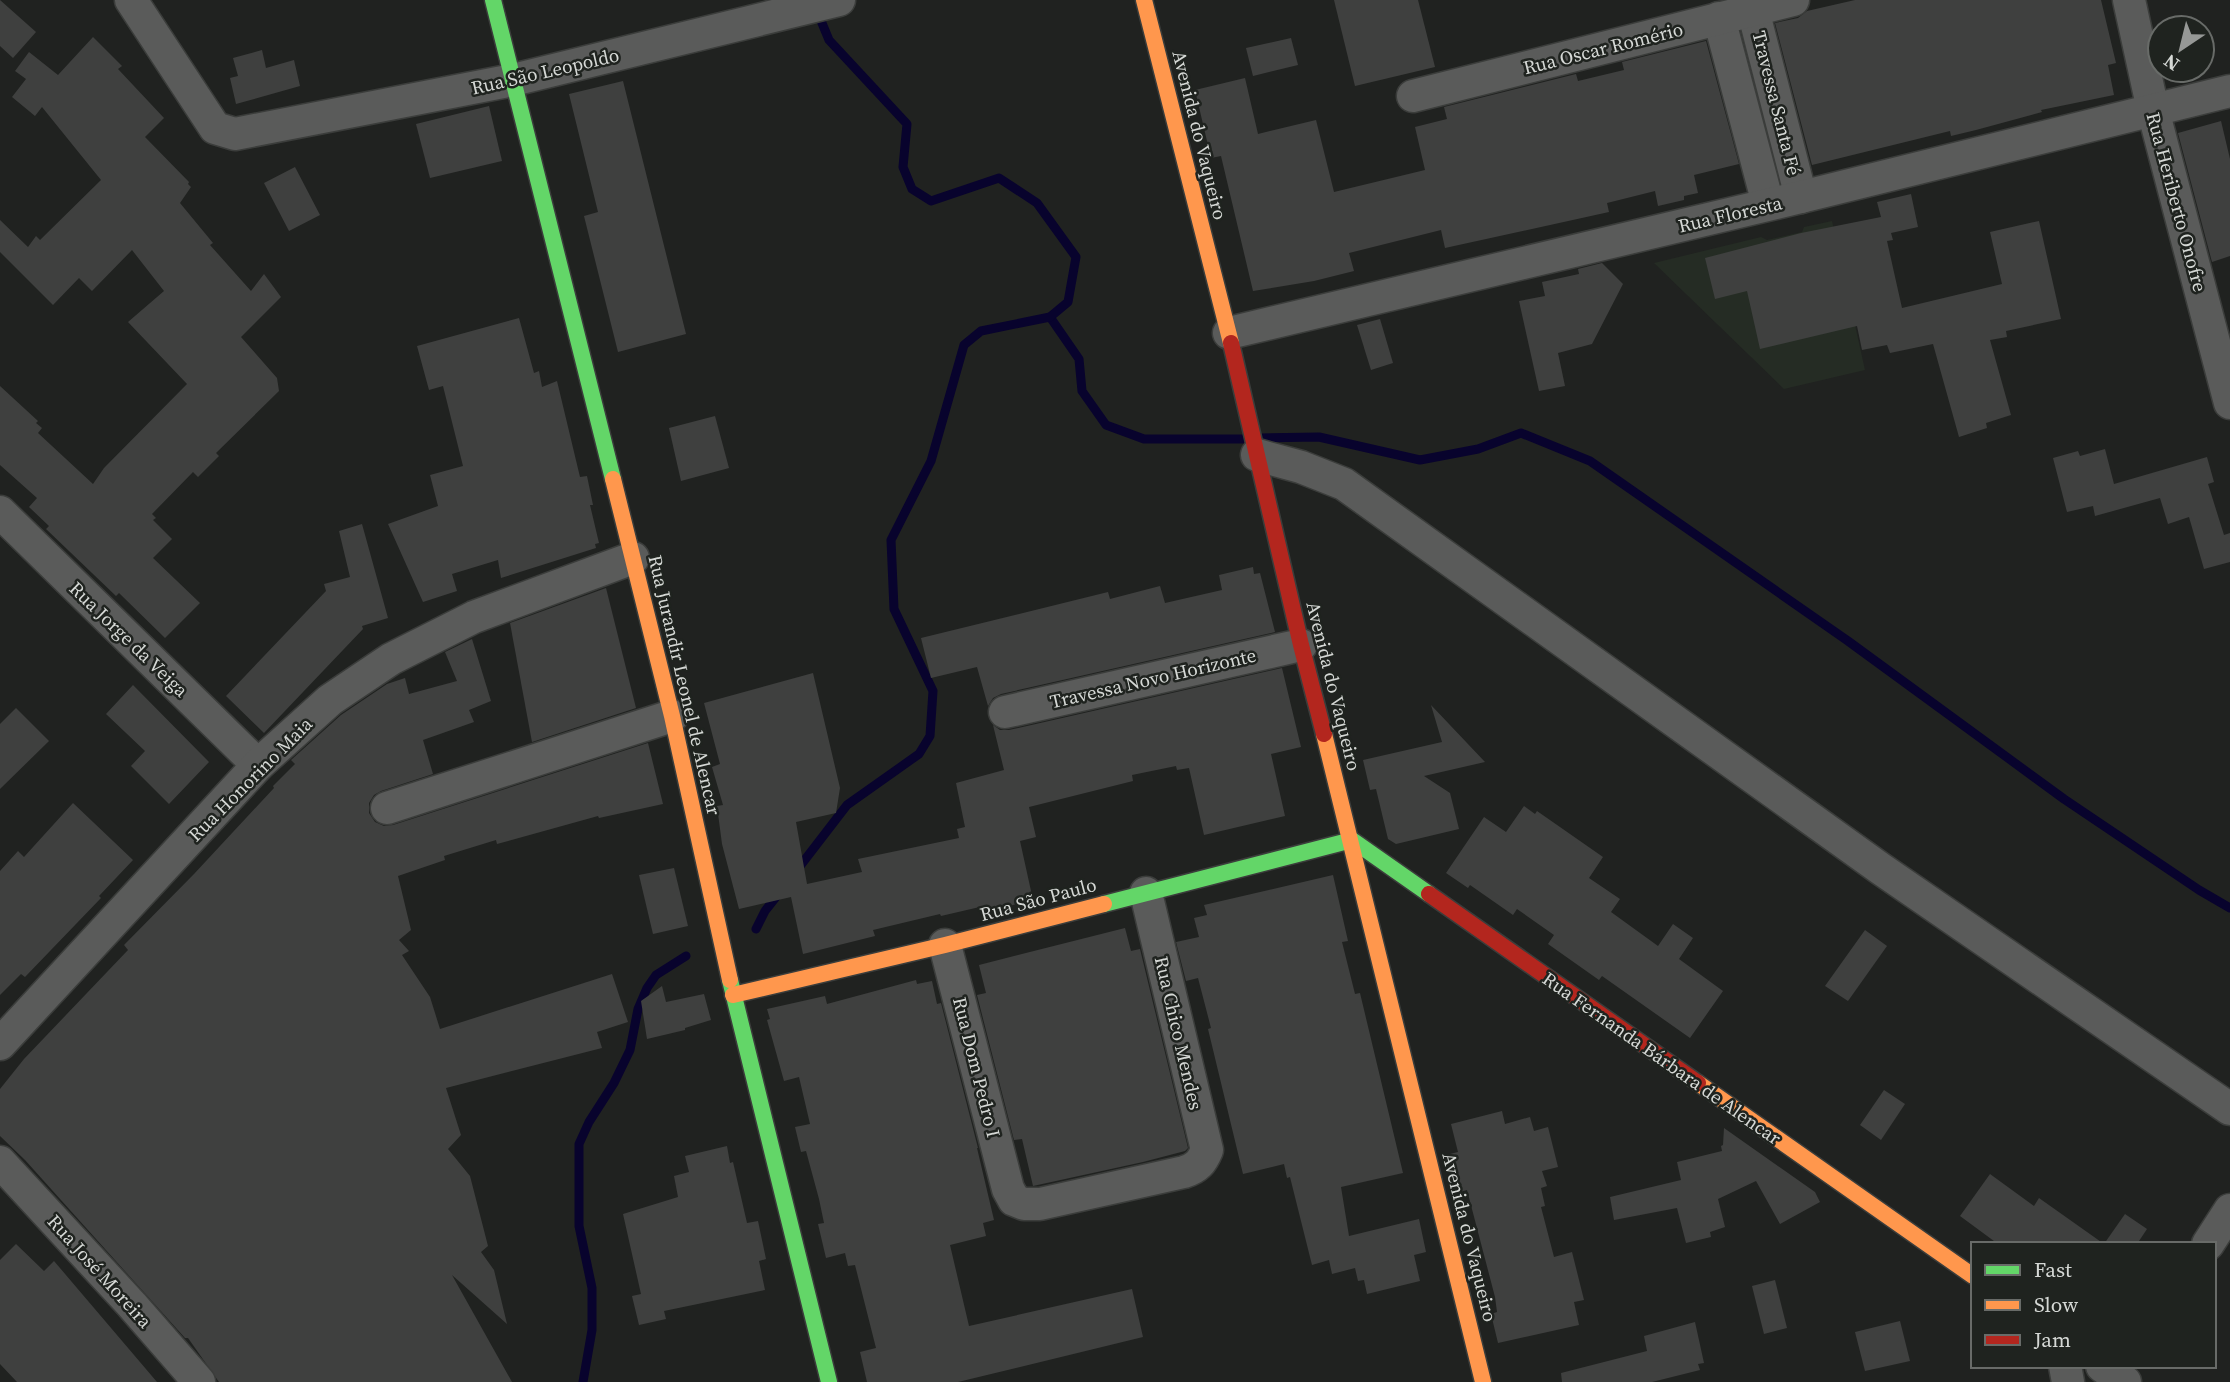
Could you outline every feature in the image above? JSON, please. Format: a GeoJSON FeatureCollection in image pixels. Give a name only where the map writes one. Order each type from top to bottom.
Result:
{"type":"FeatureCollection","features":[{"type":"Feature","properties":{"kind":"street","name":"Rua São Leopoldo"},"geometry":{"type":"LineString","coordinates":[[131,0],[215,128],[235,134],[513,80],[839,0]]}},
{"type":"Feature","properties":{"kind":"street","name":"Rua Jurandir Leonel de Alencar"},"geometry":{"type":"LineString","coordinates":[[493,0],[672,716],[733,995],[829,1382]]}},
{"type":"Feature","properties":{"kind":"street","name":"Avenida do Vaqueiro"},"geometry":{"type":"LineString","coordinates":[[1144,0],[1229,333],[1301,645],[1352,840],[1483,1382]]}},
{"type":"Feature","properties":{"kind":"street","name":"Rua Oscar Romério"},"geometry":{"type":"LineString","coordinates":[[1413,96],[1793,0]]}},
{"type":"Feature","properties":{"kind":"street","name":"Rua Heriberto Onofre"},"geometry":{"type":"LineString","coordinates":[[2129,0],[2153,110],[2230,404]]}},
{"type":"Feature","properties":{"kind":"street","name":"Travessa Santa Fé"},"geometry":{"type":"LineString","coordinates":[[1753,10],[1801,197]]}},
{"type":"Feature","properties":{"kind":"street","name":"Travessa Santa Fé"},"geometry":{"type":"LineString","coordinates":[[1719,18],[1768,204]]}},
{"type":"Feature","properties":{"kind":"street","name":"Rua Floresta"},"geometry":{"type":"LineString","coordinates":[[1229,333],[1801,197],[2230,91]]}},
{"type":"Feature","properties":{"kind":"street"},"geometry":{"type":"LineString","coordinates":[[1257,454],[1344,484],[1881,869],[2230,1109]]}},
{"type":"Feature","properties":{"kind":"street","name":"Rua Jorge da Veiga"},"geometry":{"type":"LineString","coordinates":[[0,512],[258,765]]}},
{"type":"Feature","properties":{"kind":"street","name":"Rua Honorino Maia"},"geometry":{"type":"LineString","coordinates":[[0,1044],[258,765],[330,700],[391,659],[474,617],[633,558]]}},
{"type":"Feature","properties":{"kind":"street","name":"Travessa Novo Horizonte"},"geometry":{"type":"LineString","coordinates":[[1005,712],[1301,645]]}},
{"type":"Feature","properties":{"kind":"street"},"geometry":{"type":"LineString","coordinates":[[387,807],[672,716]]}},
{"type":"Feature","properties":{"kind":"street","name":"Rua São Paulo"},"geometry":{"type":"LineString","coordinates":[[733,995],[946,945],[1352,840]]}},
{"type":"Feature","properties":{"kind":"street","name":"Rua Fernanda Bárbara de Alencar"},"geometry":{"type":"LineString","coordinates":[[1352,840],[1971,1275]]}},
{"type":"Feature","properties":{"kind":"street","name":"Rua Chico Mendes"},"geometry":{"type":"LineString","coordinates":[[1008,1189],[1014,1200],[1024,1204],[1040,1203],[1194,1168],[1203,1160],[1207,1150],[1146,893]]}},
{"type":"Feature","properties":{"kind":"street","name":"Rua Dom Pedro I"},"geometry":{"type":"LineString","coordinates":[[946,945],[1008,1189]]}},
{"type":"Feature","properties":{"kind":"street","name":"Rua José Moreira"},"geometry":{"type":"LineString","coordinates":[[0,1162],[199,1382]]}},
{"type":"Feature","properties":{"kind":"street"},"geometry":{"type":"LineString","coordinates":[[2209,1242],[2230,1210]]}},
{"type":"Feature","properties":{"kind":"shaded area"},"geometry":{"type":"Polygon","coordinates":[[[1832,221],[1865,370],[1784,389],[1654,263],[1761,237],[1767,240],[1802,232],[1804,227],[1832,221]]]}},
{"type":"Feature","properties":{"kind":"building"},"geometry":{"type":"Polygon","coordinates":[[[0,0],[36,32],[13,58],[0,46],[0,0]]]}},
{"type":"Feature","properties":{"kind":"building"},"geometry":{"type":"Polygon","coordinates":[[[1334,0],[1418,0],[1435,67],[1355,86],[1334,0]]]}},
{"type":"Feature","properties":{"kind":"building"},"geometry":{"type":"Polygon","coordinates":[[[1855,0],[2101,0],[2116,63],[2108,65],[2114,95],[2041,110],[2042,112],[1951,136],[1950,131],[1812,165],[1775,23],[1798,18],[1807,11],[1855,0]]]}},
{"type":"Feature","properties":{"kind":"building"},"geometry":{"type":"Polygon","coordinates":[[[93,37],[122,66],[118,69],[164,118],[145,137],[189,182],[191,187],[180,203],[213,243],[210,245],[251,291],[264,274],[281,297],[241,337],[277,378],[279,391],[216,453],[219,456],[198,477],[193,472],[152,514],[156,518],[153,520],[172,539],[153,558],[200,603],[165,638],[119,593],[116,596],[46,529],[49,526],[29,507],[37,498],[0,465],[0,386],[38,421],[36,423],[42,428],[38,433],[93,484],[104,468],[187,384],[128,322],[164,291],[132,250],[92,291],[79,278],[53,305],[0,252],[0,220],[28,247],[36,236],[40,240],[101,180],[42,107],[35,116],[12,97],[26,79],[15,71],[29,52],[58,75],[93,37]]]}},
{"type":"Feature","properties":{"kind":"building"},"geometry":{"type":"Polygon","coordinates":[[[1291,38],[1298,65],[1253,76],[1246,48],[1291,38]]]}},
{"type":"Feature","properties":{"kind":"building"},"geometry":{"type":"Polygon","coordinates":[[[1706,41],[1739,164],[1694,175],[1698,193],[1684,196],[1684,200],[1658,206],[1655,191],[1607,203],[1609,212],[1445,248],[1441,230],[1349,253],[1354,271],[1253,291],[1221,156],[1211,158],[1195,90],[1245,78],[1258,134],[1316,120],[1334,192],[1425,170],[1415,127],[1447,119],[1444,107],[1576,74],[1578,81],[1624,70],[1622,62],[1706,41]]]}},
{"type":"Feature","properties":{"kind":"building"},"geometry":{"type":"Polygon","coordinates":[[[262,50],[266,68],[294,60],[300,86],[236,104],[230,78],[238,76],[233,58],[262,50]]]}},
{"type":"Feature","properties":{"kind":"building"},"geometry":{"type":"Polygon","coordinates":[[[623,81],[686,334],[618,352],[584,216],[598,212],[569,94],[623,81]]]}},
{"type":"Feature","properties":{"kind":"building"},"geometry":{"type":"Polygon","coordinates":[[[489,106],[502,161],[430,178],[416,124],[489,106]]]}},
{"type":"Feature","properties":{"kind":"building"},"geometry":{"type":"Polygon","coordinates":[[[2221,121],[2230,159],[2230,256],[2212,262],[2178,133],[2221,121]]]}},
{"type":"Feature","properties":{"kind":"building"},"geometry":{"type":"Polygon","coordinates":[[[295,167],[320,215],[289,231],[264,183],[295,167]]]}},
{"type":"Feature","properties":{"kind":"building"},"geometry":{"type":"Polygon","coordinates":[[[1911,194],[1918,227],[1891,233],[1893,240],[1887,241],[1902,308],[2002,284],[1990,232],[2039,221],[2061,319],[2006,331],[2007,337],[1990,340],[2011,415],[1986,423],[1987,428],[1959,437],[1933,344],[1890,353],[1887,345],[1862,350],[1857,326],[1760,349],[1747,291],[1715,299],[1705,258],[1801,233],[1881,217],[1877,202],[1911,194]]]}},
{"type":"Feature","properties":{"kind":"building"},"geometry":{"type":"Polygon","coordinates":[[[1602,263],[1623,284],[1592,344],[1558,353],[1565,386],[1539,391],[1519,301],[1545,296],[1542,282],[1579,274],[1578,269],[1602,263]]]}},
{"type":"Feature","properties":{"kind":"building"},"geometry":{"type":"Polygon","coordinates":[[[519,318],[534,373],[539,371],[542,387],[557,381],[580,477],[587,476],[593,505],[590,505],[599,543],[595,544],[596,548],[501,578],[498,560],[452,574],[457,591],[423,602],[388,524],[438,506],[430,475],[463,466],[443,386],[429,390],[417,346],[519,318]]]}},
{"type":"Feature","properties":{"kind":"building"},"geometry":{"type":"Polygon","coordinates":[[[1380,319],[1393,363],[1371,370],[1357,325],[1380,319]]]}},
{"type":"Feature","properties":{"kind":"building"},"geometry":{"type":"Polygon","coordinates":[[[715,416],[729,468],[681,481],[669,428],[715,416]]]}},
{"type":"Feature","properties":{"kind":"building"},"geometry":{"type":"Polygon","coordinates":[[[2105,449],[2114,484],[2207,457],[2214,482],[2208,484],[2224,535],[2230,533],[2230,562],[2204,569],[2189,517],[2168,524],[2160,498],[2095,516],[2093,506],[2067,512],[2053,458],[2078,451],[2080,456],[2105,449]]]}},
{"type":"Feature","properties":{"kind":"building"},"geometry":{"type":"Polygon","coordinates":[[[362,524],[388,618],[362,626],[363,629],[264,733],[226,696],[326,591],[324,584],[350,577],[339,531],[362,524]]]}},
{"type":"Feature","properties":{"kind":"building"},"geometry":{"type":"Polygon","coordinates":[[[1253,567],[1254,574],[1260,573],[1275,632],[1001,694],[993,698],[988,706],[977,667],[931,678],[921,638],[1108,592],[1110,599],[1160,586],[1165,603],[1222,590],[1219,575],[1253,567]]]}},
{"type":"Feature","properties":{"kind":"building"},"geometry":{"type":"Polygon","coordinates":[[[606,588],[636,708],[532,742],[510,623],[606,588]]]}},
{"type":"Feature","properties":{"kind":"building"},"geometry":{"type":"Polygon","coordinates":[[[472,639],[491,701],[469,710],[474,722],[423,740],[433,774],[374,795],[369,803],[369,813],[375,822],[384,826],[393,825],[648,743],[663,804],[599,818],[598,816],[497,844],[496,840],[444,856],[445,860],[398,876],[411,930],[399,940],[409,951],[402,955],[430,997],[440,1029],[612,974],[628,1022],[597,1032],[602,1048],[446,1088],[461,1135],[448,1149],[470,1176],[488,1246],[481,1252],[494,1270],[507,1324],[452,1275],[512,1382],[219,1382],[188,1338],[185,1338],[25,1160],[0,1136],[0,1089],[24,1059],[128,950],[124,945],[274,788],[295,764],[291,760],[341,715],[387,684],[405,678],[409,694],[457,681],[445,652],[472,639]]]}},
{"type":"Feature","properties":{"kind":"building"},"geometry":{"type":"Polygon","coordinates":[[[1282,668],[1301,747],[1271,754],[1285,816],[1204,835],[1189,768],[1177,770],[1176,766],[1132,775],[1133,781],[1029,807],[1036,837],[1020,841],[1033,900],[985,912],[984,906],[941,916],[940,914],[873,930],[875,936],[803,954],[791,897],[739,909],[722,844],[717,806],[723,805],[712,767],[720,764],[704,703],[813,673],[840,788],[836,813],[796,822],[807,884],[862,872],[858,859],[959,838],[957,829],[965,827],[956,783],[1004,770],[993,725],[1000,730],[1009,730],[1282,668]]]}},
{"type":"Feature","properties":{"kind":"building"},"geometry":{"type":"Polygon","coordinates":[[[133,685],[209,762],[169,804],[131,766],[145,751],[106,714],[133,685]]]}},
{"type":"Feature","properties":{"kind":"building"},"geometry":{"type":"Polygon","coordinates":[[[1431,705],[1485,762],[1424,776],[1450,793],[1459,829],[1396,844],[1388,839],[1376,789],[1370,790],[1363,760],[1442,742],[1431,705]]]}},
{"type":"Feature","properties":{"kind":"building"},"geometry":{"type":"Polygon","coordinates":[[[16,708],[49,741],[0,789],[0,724],[16,708]]]}},
{"type":"Feature","properties":{"kind":"building"},"geometry":{"type":"Polygon","coordinates":[[[73,803],[133,860],[99,896],[101,898],[25,977],[21,974],[0,995],[0,871],[18,851],[24,857],[73,803]]]}},
{"type":"Feature","properties":{"kind":"building"},"geometry":{"type":"Polygon","coordinates":[[[1524,806],[1535,814],[1537,811],[1603,857],[1589,878],[1620,899],[1611,912],[1658,946],[1673,924],[1693,938],[1679,959],[1723,991],[1690,1038],[1602,976],[1599,980],[1548,944],[1554,935],[1517,909],[1513,915],[1470,885],[1468,888],[1446,873],[1484,817],[1506,832],[1524,806]]]}},
{"type":"Feature","properties":{"kind":"building"},"geometry":{"type":"Polygon","coordinates":[[[674,868],[688,926],[653,934],[639,875],[674,868]]]}},
{"type":"Feature","properties":{"kind":"building"},"geometry":{"type":"Polygon","coordinates":[[[1333,875],[1348,941],[1342,942],[1355,994],[1360,993],[1403,1173],[1341,1187],[1349,1236],[1419,1219],[1426,1252],[1414,1255],[1420,1281],[1367,1294],[1364,1280],[1358,1281],[1355,1268],[1332,1274],[1329,1260],[1312,1265],[1290,1177],[1287,1178],[1284,1164],[1243,1174],[1198,978],[1186,981],[1176,942],[1199,937],[1194,918],[1207,915],[1204,905],[1333,875]]]}},
{"type":"Feature","properties":{"kind":"building"},"geometry":{"type":"Polygon","coordinates":[[[1125,928],[1131,951],[1140,949],[1188,1148],[1143,1162],[1033,1186],[1022,1139],[1014,1140],[977,995],[986,993],[979,965],[1125,928]]]}},
{"type":"Feature","properties":{"kind":"building"},"geometry":{"type":"Polygon","coordinates":[[[1865,930],[1887,946],[1848,1001],[1825,986],[1865,930]]]}},
{"type":"Feature","properties":{"kind":"building"},"geometry":{"type":"Polygon","coordinates":[[[916,980],[917,984],[932,981],[937,1004],[941,1003],[994,1220],[983,1223],[986,1236],[950,1245],[969,1326],[1132,1289],[1143,1337],[958,1382],[867,1382],[860,1352],[876,1348],[855,1265],[848,1266],[845,1253],[826,1258],[818,1224],[824,1223],[819,1199],[806,1151],[801,1152],[795,1127],[810,1124],[799,1077],[784,1081],[767,1020],[770,1019],[767,1009],[825,996],[827,1004],[916,980]]]}},
{"type":"Feature","properties":{"kind":"building"},"geometry":{"type":"Polygon","coordinates":[[[662,986],[666,1002],[704,994],[711,1020],[685,1030],[647,1039],[641,1001],[662,986]]]}},
{"type":"Feature","properties":{"kind":"building"},"geometry":{"type":"Polygon","coordinates":[[[1884,1090],[1905,1104],[1881,1140],[1860,1125],[1884,1090]]]}},
{"type":"Feature","properties":{"kind":"building"},"geometry":{"type":"Polygon","coordinates":[[[1502,1111],[1505,1124],[1530,1117],[1534,1131],[1548,1127],[1558,1167],[1542,1171],[1547,1186],[1541,1188],[1545,1206],[1541,1207],[1554,1257],[1572,1252],[1584,1300],[1574,1302],[1579,1325],[1498,1343],[1491,1314],[1497,1312],[1495,1297],[1467,1190],[1460,1192],[1450,1154],[1458,1152],[1451,1124],[1502,1111]]]}},
{"type":"Feature","properties":{"kind":"building"},"geometry":{"type":"Polygon","coordinates":[[[1724,1128],[1815,1192],[1820,1202],[1780,1224],[1756,1181],[1718,1199],[1725,1227],[1710,1232],[1711,1237],[1686,1243],[1677,1208],[1614,1220],[1610,1197],[1681,1180],[1677,1162],[1722,1151],[1724,1128]]]}},
{"type":"Feature","properties":{"kind":"building"},"geometry":{"type":"Polygon","coordinates":[[[727,1146],[747,1223],[758,1221],[766,1259],[759,1261],[765,1290],[664,1311],[666,1319],[639,1325],[632,1296],[641,1294],[623,1214],[678,1197],[674,1176],[689,1172],[685,1156],[727,1146]]]}},
{"type":"Feature","properties":{"kind":"building"},"geometry":{"type":"Polygon","coordinates":[[[1990,1174],[2034,1206],[2039,1198],[2101,1242],[1995,1242],[1960,1216],[1990,1174]]]}},
{"type":"Feature","properties":{"kind":"building"},"geometry":{"type":"Polygon","coordinates":[[[2125,1214],[2147,1229],[2138,1242],[2105,1242],[2125,1214]]]}},
{"type":"Feature","properties":{"kind":"building"},"geometry":{"type":"Polygon","coordinates":[[[16,1244],[44,1271],[54,1261],[157,1382],[17,1382],[0,1364],[0,1260],[16,1244]]]}},
{"type":"Feature","properties":{"kind":"building"},"geometry":{"type":"Polygon","coordinates":[[[1775,1280],[1787,1328],[1764,1334],[1752,1286],[1775,1280]]]}},
{"type":"Feature","properties":{"kind":"building"},"geometry":{"type":"Polygon","coordinates":[[[1900,1321],[1910,1361],[1865,1371],[1855,1332],[1900,1321]]]}},
{"type":"Feature","properties":{"kind":"building"},"geometry":{"type":"Polygon","coordinates":[[[1695,1322],[1704,1363],[1698,1364],[1700,1370],[1652,1382],[1562,1382],[1561,1373],[1647,1351],[1644,1336],[1695,1322]]]}},
{"type":"Feature","properties":{"kind":"waterway"},"geometry":{"type":"LineString","coordinates":[[797,870],[847,805],[919,754],[930,736],[933,691],[894,609],[891,540],[931,461],[964,345],[981,331],[1050,317],[1068,302],[1076,257],[1037,203],[999,178],[931,201],[912,189],[903,167],[907,124],[829,40],[817,11]]}},
{"type":"Feature","properties":{"kind":"waterway"},"geometry":{"type":"LineString","coordinates":[[1050,317],[1079,359],[1082,391],[1106,425],[1144,439],[1244,439]]}},
{"type":"Feature","properties":{"kind":"waterway"},"geometry":{"type":"LineString","coordinates":[[1261,438],[1319,437],[1420,460],[1478,449],[1521,433],[1590,461],[1848,641],[2064,799],[2230,908]]}},
{"type":"Feature","properties":{"kind":"waterway"},"geometry":{"type":"LineString","coordinates":[[756,929],[765,911],[780,892]]}},
{"type":"Feature","properties":{"kind":"waterway"},"geometry":{"type":"LineString","coordinates":[[583,1382],[592,1330],[592,1288],[579,1226],[579,1144],[630,1050],[638,1009],[647,988],[656,975],[686,956]]}},
{"type":"Feature","properties":{"kind":"traffic: fast"},"geometry":{"type":"LineString","coordinates":[[493,0],[613,479]]}},
{"type":"Feature","properties":{"kind":"traffic: fast"},"geometry":{"type":"LineString","coordinates":[[1104,904],[1352,840],[1429,894]]}},
{"type":"Feature","properties":{"kind":"traffic: fast"},"geometry":{"type":"LineString","coordinates":[[730,980],[829,1382]]}},
{"type":"Feature","properties":{"kind":"traffic: slow"},"geometry":{"type":"LineString","coordinates":[[1144,0],[1231,343]]}},
{"type":"Feature","properties":{"kind":"traffic: slow"},"geometry":{"type":"LineString","coordinates":[[613,479],[672,716],[730,980]]}},
{"type":"Feature","properties":{"kind":"traffic: slow"},"geometry":{"type":"LineString","coordinates":[[1324,734],[1483,1382]]}},
{"type":"Feature","properties":{"kind":"traffic: slow"},"geometry":{"type":"LineString","coordinates":[[733,995],[1104,904]]}},
{"type":"Feature","properties":{"kind":"traffic: slow"},"geometry":{"type":"LineString","coordinates":[[1698,1083],[1971,1275]]}},
{"type":"Feature","properties":{"kind":"traffic: jam"},"geometry":{"type":"LineString","coordinates":[[1231,343],[1324,734]]}},
{"type":"Feature","properties":{"kind":"traffic: jam"},"geometry":{"type":"LineString","coordinates":[[1429,894],[1698,1083]]}}]}
